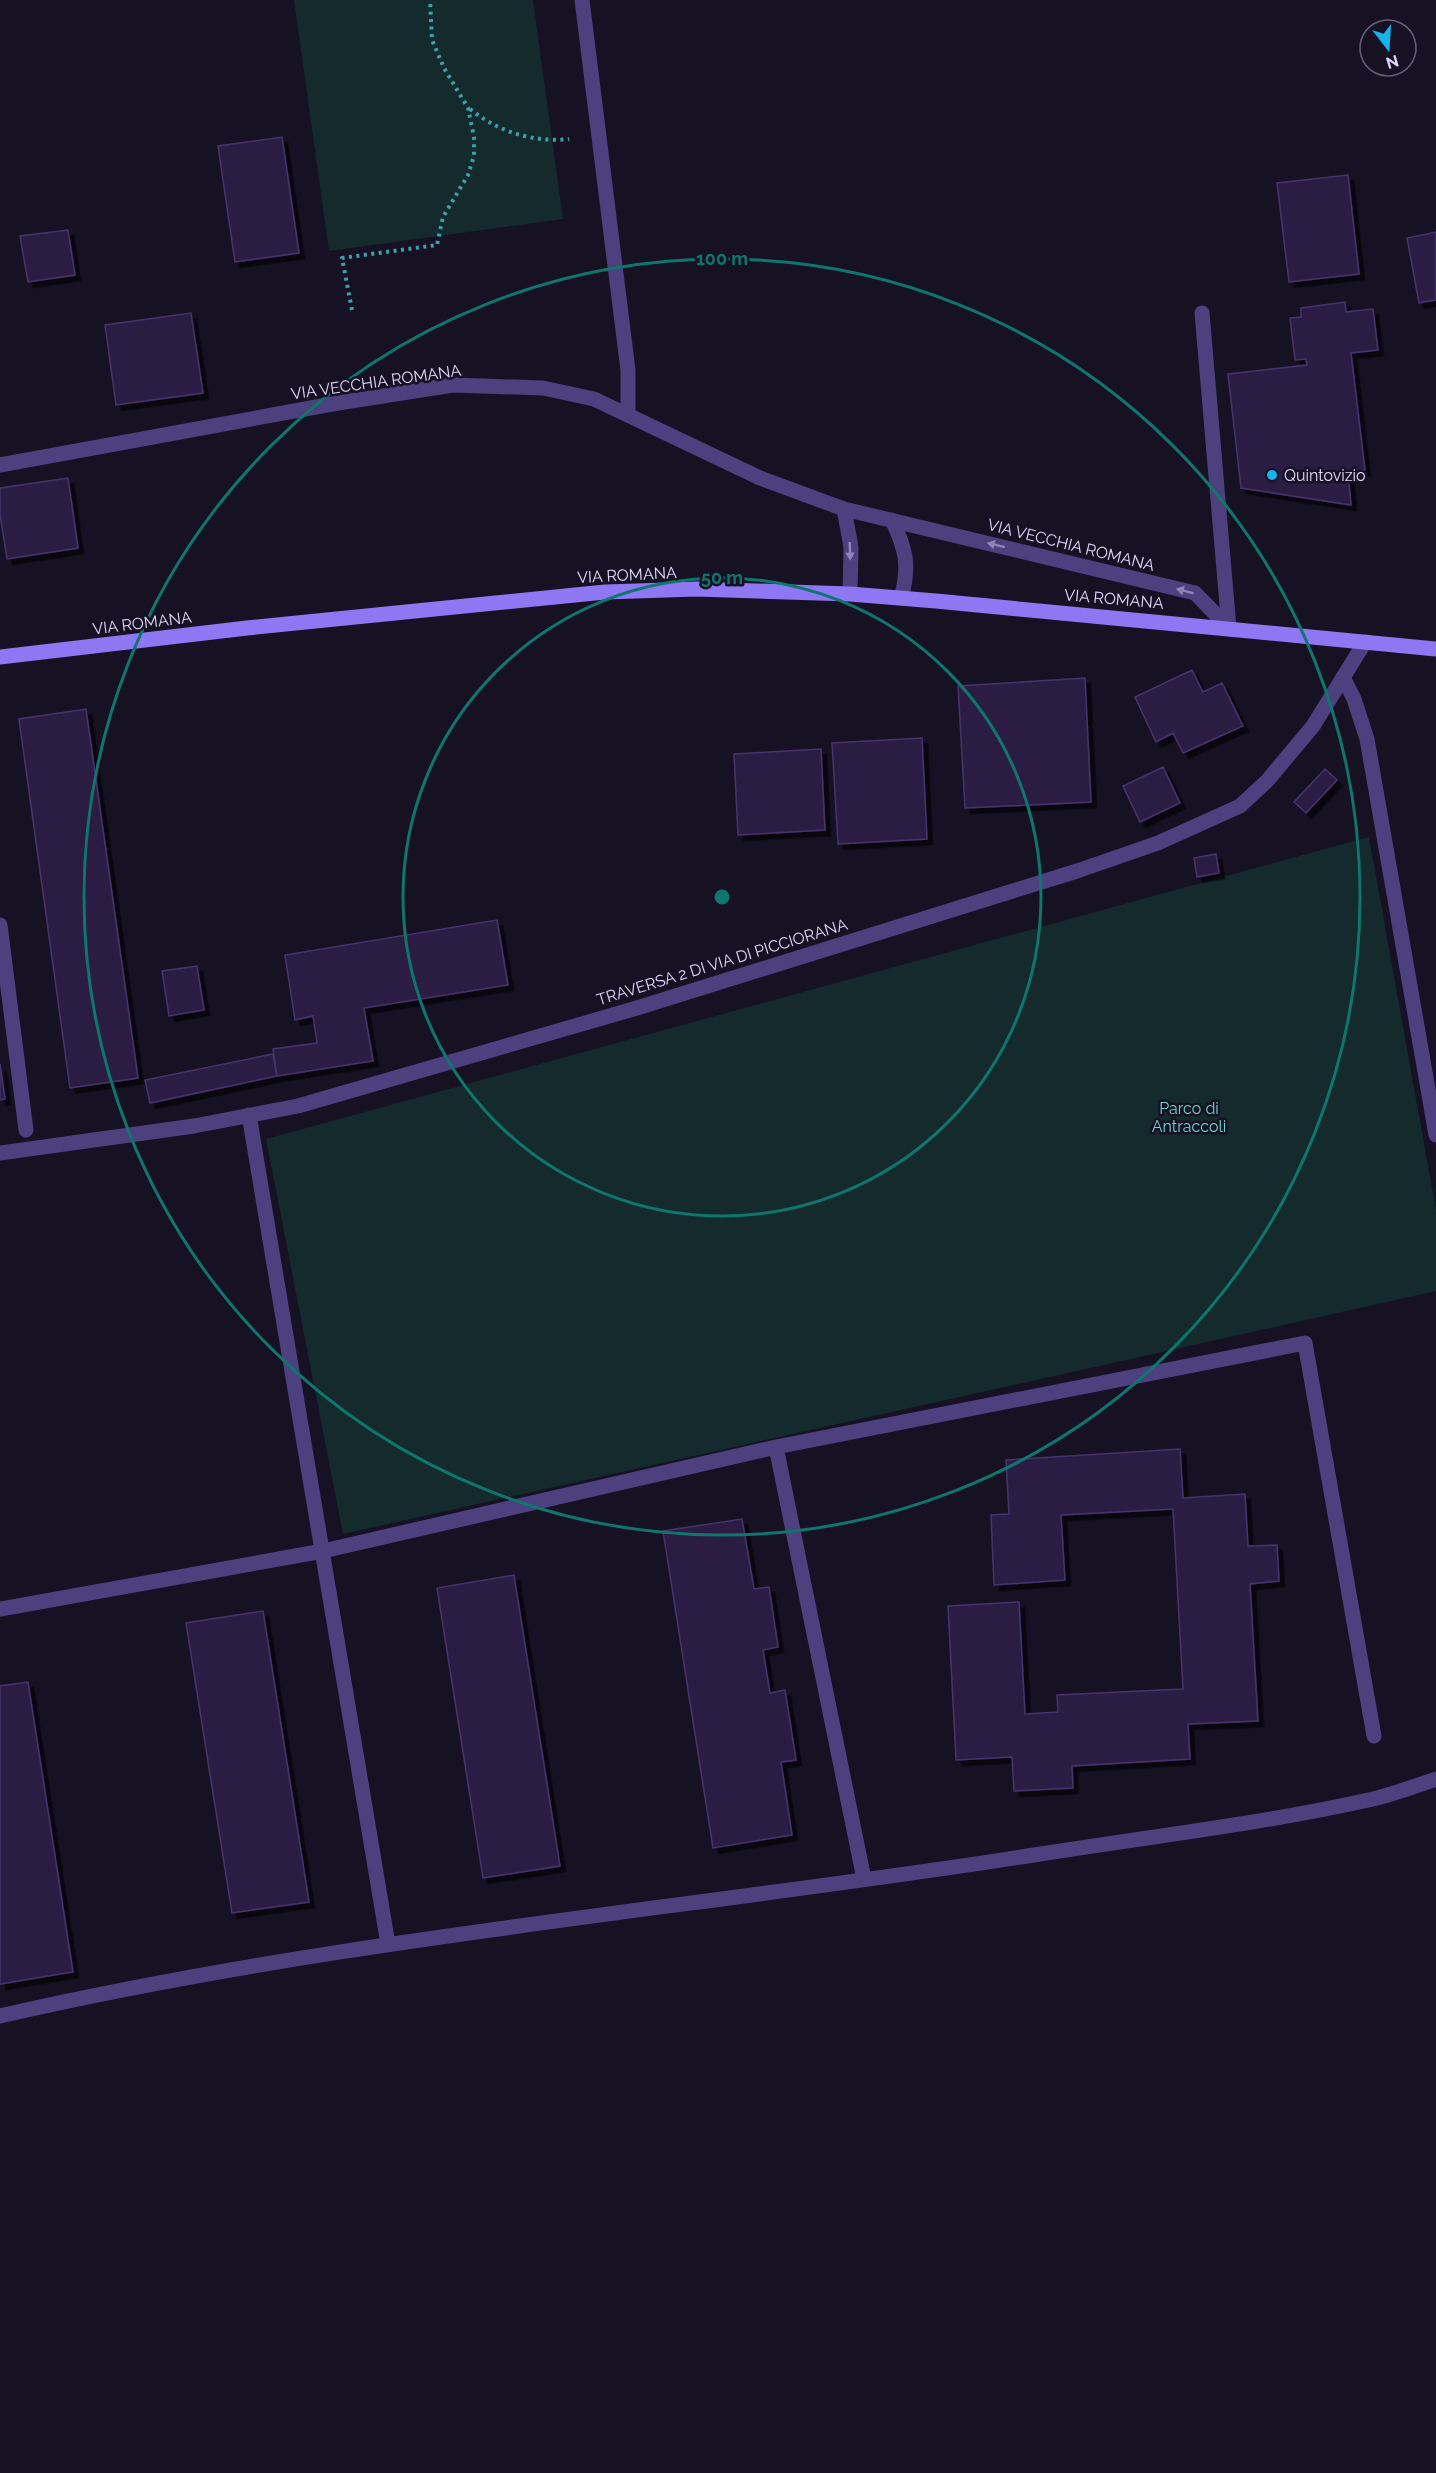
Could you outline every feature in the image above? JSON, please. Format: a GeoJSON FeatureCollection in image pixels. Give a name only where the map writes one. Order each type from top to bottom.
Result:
{"type":"FeatureCollection","features":[{"type":"Feature","properties":{"kind":"main road","name":"VIA ROMANA"},"geometry":{"type":"LineString","coordinates":[[0,657],[247,628],[605,592],[731,589],[901,598],[1436,649]]}},
{"type":"Feature","properties":{"kind":"street"},"geometry":{"type":"LineString","coordinates":[[582,0],[628,370],[628,414]]}},
{"type":"Feature","properties":{"kind":"street"},"geometry":{"type":"LineString","coordinates":[[1202,314],[1229,628]]}},
{"type":"Feature","properties":{"kind":"street","name":"VIA VECCHIA ROMANA"},"geometry":{"type":"LineString","coordinates":[[0,465],[338,403],[453,385],[543,388],[594,399],[760,478],[844,509],[1195,594],[1229,628]]}},
{"type":"Feature","properties":{"kind":"street"},"geometry":{"type":"LineString","coordinates":[[844,509],[851,547],[850,594]]}},
{"type":"Feature","properties":{"kind":"street"},"geometry":{"type":"LineString","coordinates":[[892,520],[903,543],[906,556],[906,582],[901,598]]}},
{"type":"Feature","properties":{"kind":"street","name":"TRAVERSA 2 DI VIA DI PICCIORANA"},"geometry":{"type":"LineString","coordinates":[[0,1153],[194,1126],[298,1106],[637,1008],[1077,871],[1158,843],[1240,806],[1267,781],[1306,735],[1365,642]]}},
{"type":"Feature","properties":{"kind":"street"},"geometry":{"type":"LineString","coordinates":[[1342,676],[1354,699],[1367,739],[1436,1135]]}},
{"type":"Feature","properties":{"kind":"street"},"geometry":{"type":"LineString","coordinates":[[0,925],[26,1130]]}},
{"type":"Feature","properties":{"kind":"street"},"geometry":{"type":"LineString","coordinates":[[249,1115],[388,1944]]}},
{"type":"Feature","properties":{"kind":"street"},"geometry":{"type":"LineString","coordinates":[[0,1610],[323,1551],[776,1447],[1305,1343],[1374,1736]]}},
{"type":"Feature","properties":{"kind":"street"},"geometry":{"type":"LineString","coordinates":[[776,1447],[864,1879]]}},
{"type":"Feature","properties":{"kind":"street"},"geometry":{"type":"LineString","coordinates":[[0,2016],[109,1991],[388,1944],[864,1879],[1299,1813],[1377,1798],[1436,1779]]}},
{"type":"Feature","properties":{"kind":"path"},"geometry":{"type":"LineString","coordinates":[[352,310],[342,258],[437,245],[443,217],[468,175],[474,156],[474,138],[468,108],[444,68],[432,40],[430,0]]}},
{"type":"Feature","properties":{"kind":"path"},"geometry":{"type":"LineString","coordinates":[[468,108],[484,121],[528,137],[552,141],[599,136]]}},
{"type":"Feature","properties":{"kind":"green space"},"geometry":{"type":"Polygon","coordinates":[[[294,0],[533,0],[563,219],[329,251],[294,0]]]}},
{"type":"Feature","properties":{"kind":"green space","name":"Parco di Antraccoli"},"geometry":{"type":"Polygon","coordinates":[[[1369,837],[1436,1210],[1436,1291],[343,1534],[266,1139],[1369,837]]]}},
{"type":"Feature","properties":{"kind":"building"},"geometry":{"type":"Polygon","coordinates":[[[282,137],[299,253],[235,262],[218,146],[282,137]]]}},
{"type":"Feature","properties":{"kind":"building"},"geometry":{"type":"Polygon","coordinates":[[[1348,175],[1359,274],[1289,282],[1277,183],[1348,175]]]}},
{"type":"Feature","properties":{"kind":"building"},"geometry":{"type":"Polygon","coordinates":[[[68,230],[75,275],[28,282],[20,236],[68,230]]]}},
{"type":"Feature","properties":{"kind":"building"},"geometry":{"type":"Polygon","coordinates":[[[1436,232],[1436,300],[1419,303],[1407,238],[1436,232]]]}},
{"type":"Feature","properties":{"kind":"building"},"geometry":{"type":"Polygon","coordinates":[[[1345,302],[1346,312],[1373,309],[1378,350],[1351,353],[1365,470],[1348,472],[1351,505],[1241,488],[1228,374],[1307,365],[1306,359],[1295,360],[1290,318],[1301,317],[1301,308],[1345,302]]]}},
{"type":"Feature","properties":{"kind":"building"},"geometry":{"type":"Polygon","coordinates":[[[191,313],[203,393],[116,405],[105,325],[191,313]]]}},
{"type":"Feature","properties":{"kind":"building"},"geometry":{"type":"Polygon","coordinates":[[[68,478],[78,548],[7,559],[0,514],[0,488],[68,478]]]}},
{"type":"Feature","properties":{"kind":"building"},"geometry":{"type":"Polygon","coordinates":[[[1192,670],[1203,692],[1222,683],[1243,726],[1183,753],[1173,733],[1156,742],[1135,697],[1192,670]]]}},
{"type":"Feature","properties":{"kind":"building"},"geometry":{"type":"Polygon","coordinates":[[[1085,678],[1091,802],[965,808],[958,686],[1085,678]]]}},
{"type":"Feature","properties":{"kind":"building"},"geometry":{"type":"Polygon","coordinates":[[[86,709],[138,1078],[70,1088],[19,719],[86,709]]]}},
{"type":"Feature","properties":{"kind":"building"},"geometry":{"type":"Polygon","coordinates":[[[922,738],[927,839],[838,844],[832,743],[922,738]]]}},
{"type":"Feature","properties":{"kind":"building"},"geometry":{"type":"Polygon","coordinates":[[[821,749],[825,830],[738,835],[734,754],[821,749]]]}},
{"type":"Feature","properties":{"kind":"building"},"geometry":{"type":"Polygon","coordinates":[[[1163,767],[1180,803],[1140,822],[1123,786],[1163,767]]]}},
{"type":"Feature","properties":{"kind":"building"},"geometry":{"type":"Polygon","coordinates":[[[1325,769],[1337,780],[1306,813],[1294,802],[1325,769]]]}},
{"type":"Feature","properties":{"kind":"building"},"geometry":{"type":"Polygon","coordinates":[[[1216,854],[1219,873],[1197,877],[1194,858],[1216,854]]]}},
{"type":"Feature","properties":{"kind":"building"},"geometry":{"type":"Polygon","coordinates":[[[497,920],[508,985],[364,1008],[373,1061],[277,1076],[273,1049],[317,1043],[313,1016],[295,1020],[285,955],[497,920]]]}},
{"type":"Feature","properties":{"kind":"building"},"geometry":{"type":"Polygon","coordinates":[[[197,966],[204,1010],[169,1016],[162,971],[197,966]]]}},
{"type":"Feature","properties":{"kind":"building"},"geometry":{"type":"Polygon","coordinates":[[[273,1054],[277,1076],[150,1103],[145,1080],[273,1054]]]}},
{"type":"Feature","properties":{"kind":"building"},"geometry":{"type":"Polygon","coordinates":[[[0,1064],[5,1099],[0,1100],[0,1064]]]}},
{"type":"Feature","properties":{"kind":"building"},"geometry":{"type":"Polygon","coordinates":[[[1180,1449],[1183,1498],[1245,1494],[1248,1546],[1277,1545],[1279,1581],[1250,1584],[1258,1721],[1188,1724],[1190,1759],[1072,1766],[1073,1788],[1014,1791],[1012,1757],[956,1760],[948,1606],[1019,1602],[1025,1714],[1058,1712],[1057,1695],[1183,1689],[1173,1509],[1061,1515],[1065,1580],[994,1585],[991,1515],[1009,1514],[1006,1460],[1180,1449]]]}},
{"type":"Feature","properties":{"kind":"building"},"geometry":{"type":"Polygon","coordinates":[[[742,1519],[754,1589],[769,1587],[778,1647],[763,1650],[770,1693],[785,1690],[796,1760],[781,1762],[792,1835],[713,1848],[663,1531],[742,1519]]]}},
{"type":"Feature","properties":{"kind":"building"},"geometry":{"type":"Polygon","coordinates":[[[514,1575],[560,1866],[483,1878],[437,1588],[514,1575]]]}},
{"type":"Feature","properties":{"kind":"building"},"geometry":{"type":"Polygon","coordinates":[[[263,1611],[309,1902],[232,1913],[186,1623],[263,1611]]]}},
{"type":"Feature","properties":{"kind":"building"},"geometry":{"type":"Polygon","coordinates":[[[28,1682],[73,1972],[0,1984],[0,1686],[28,1682]]]}},
{"type":"Feature","properties":{"kind":"place","name":"Quintovizio"},"geometry":{"type":"Point","coordinates":[1272,475]}}]}
